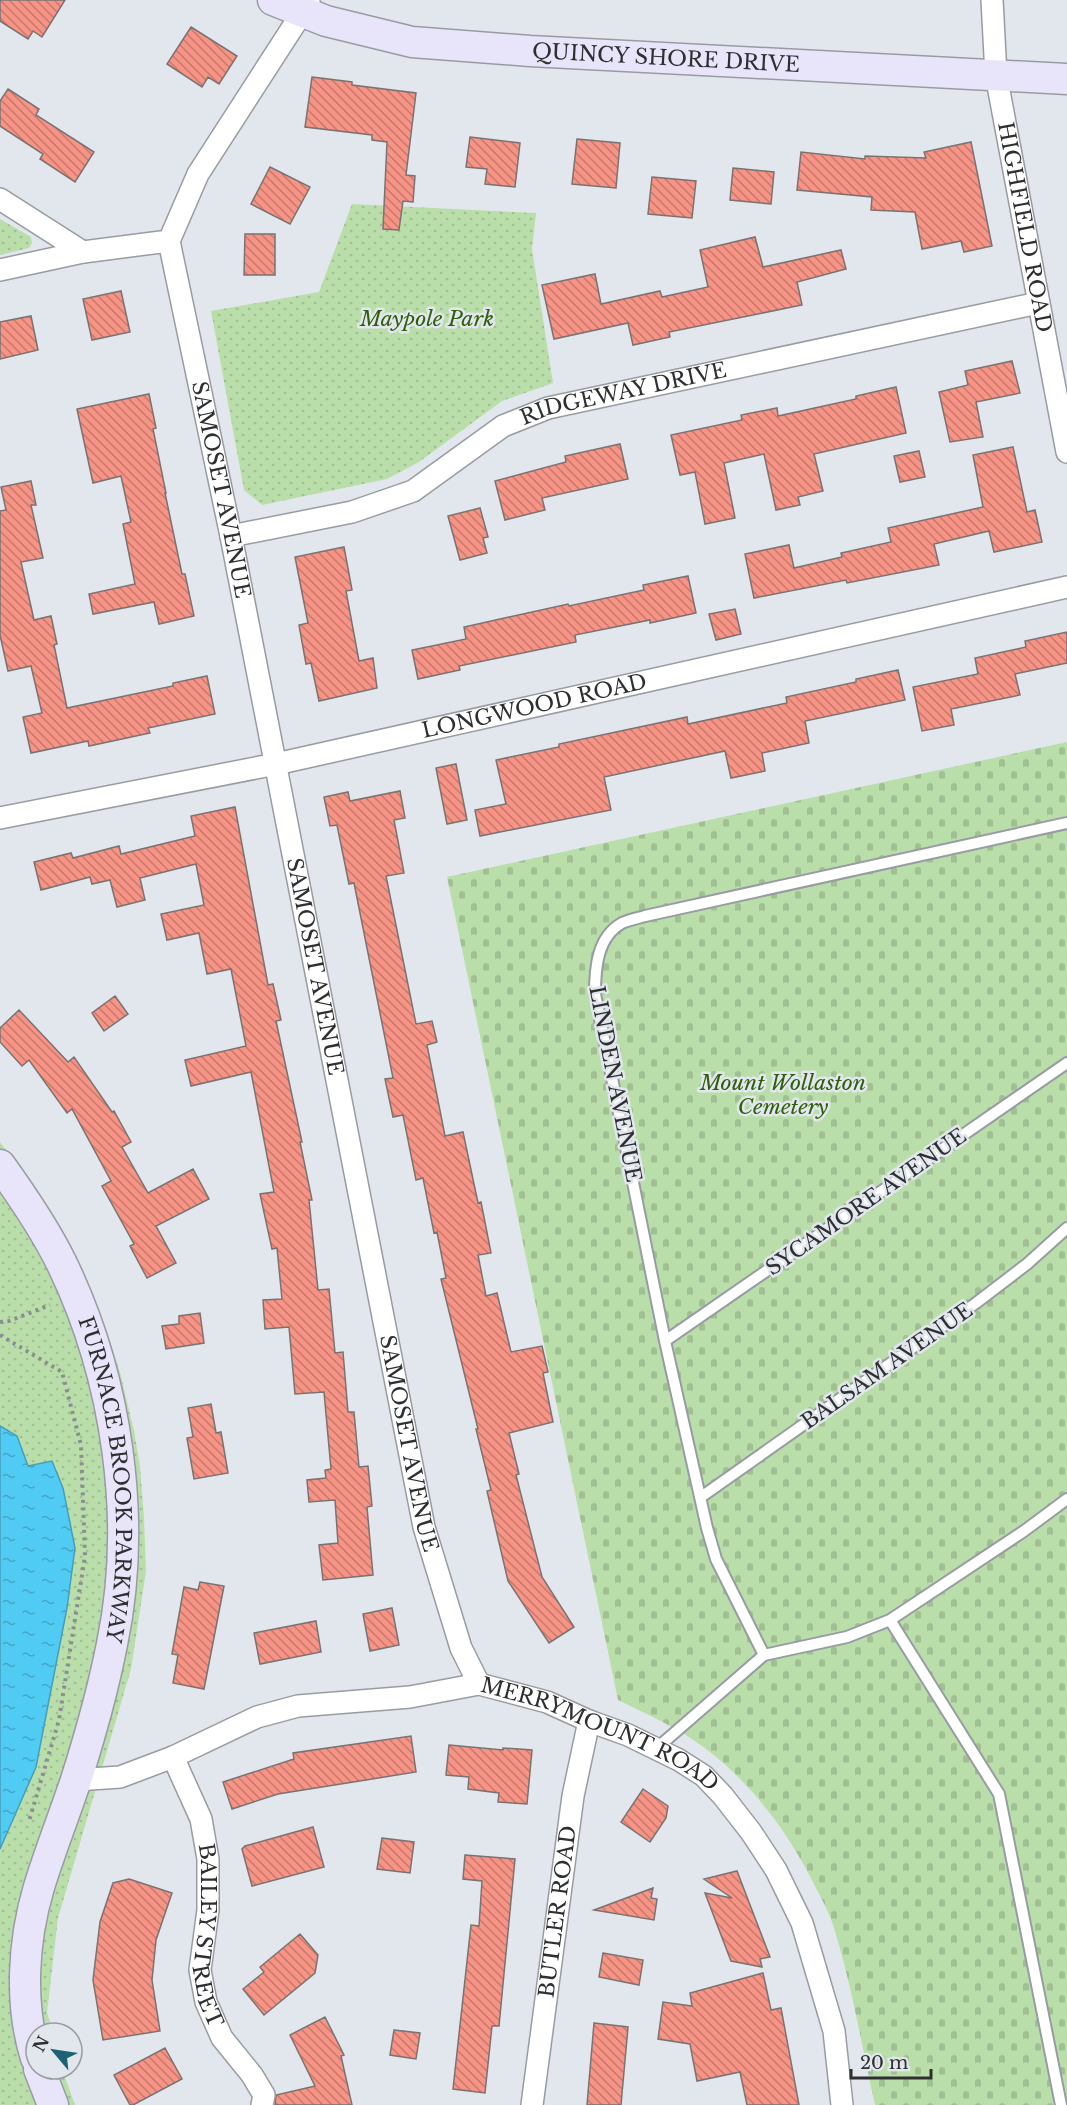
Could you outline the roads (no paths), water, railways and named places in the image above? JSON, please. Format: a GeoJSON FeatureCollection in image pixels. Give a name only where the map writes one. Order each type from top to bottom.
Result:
{"type":"FeatureCollection","features":[{"type":"Feature","properties":{"kind":"main road","name":"QUINCY SHORE DRIVE"},"geometry":{"type":"LineString","coordinates":[[273,0],[306,6],[326,21],[412,42],[530,51],[1067,79]]}},
{"type":"Feature","properties":{"kind":"main road","name":"FURNACE BROOK PARKWAY"},"geometry":{"type":"LineString","coordinates":[[0,1165],[32,1210],[77,1295],[107,1393],[118,1460],[123,1514],[121,1582],[113,1643],[76,1780],[38,1888],[28,1941],[25,1996],[29,2021]]}},
{"type":"Feature","properties":{"kind":"main road"},"geometry":{"type":"LineString","coordinates":[[44,2081],[53,2105]]}},
{"type":"Feature","properties":{"kind":"street","name":"HIGHFIELD ROAD"},"geometry":{"type":"LineString","coordinates":[[992,0],[996,75],[1067,452]]}},
{"type":"Feature","properties":{"kind":"street"},"geometry":{"type":"LineString","coordinates":[[0,270],[83,252],[169,241],[198,174],[306,6]]}},
{"type":"Feature","properties":{"kind":"street"},"geometry":{"type":"LineString","coordinates":[[0,199],[83,252]]}},
{"type":"Feature","properties":{"kind":"street","name":"SAMOSET AVENUE"},"geometry":{"type":"LineString","coordinates":[[169,241],[231,536],[424,1527],[461,1648],[479,1684]]}},
{"type":"Feature","properties":{"kind":"street","name":"RIDGEWAY DRIVE"},"geometry":{"type":"LineString","coordinates":[[231,536],[352,512],[413,491],[503,426],[548,408],[1038,303]]}},
{"type":"Feature","properties":{"kind":"street","name":"LONGWOOD ROAD"},"geometry":{"type":"LineString","coordinates":[[0,818],[276,764],[1067,587]]}},
{"type":"Feature","properties":{"kind":"street","name":"MERRYMOUNT ROAD"},"geometry":{"type":"LineString","coordinates":[[76,1780],[120,1777],[173,1757],[257,1717],[298,1706],[410,1697],[479,1684],[547,1702],[628,1735],[657,1748],[704,1776],[752,1832],[776,1870],[802,1923],[834,2031],[842,2105]]}},
{"type":"Feature","properties":{"kind":"street","name":"BUTLER ROAD"},"geometry":{"type":"LineString","coordinates":[[532,2105],[573,1796],[589,1721]]}},
{"type":"Feature","properties":{"kind":"street","name":"BAILEY STREET"},"geometry":{"type":"LineString","coordinates":[[173,1757],[201,1819],[208,1859],[208,1910],[200,1970],[206,2002],[222,2038],[252,2075],[264,2095],[262,2105]]}},
{"type":"Feature","properties":{"kind":"lane","name":"LINDEN AVENUE"},"geometry":{"type":"LineString","coordinates":[[764,1655],[717,1559],[707,1528],[665,1341],[595,994],[596,966],[603,942],[622,923],[645,916],[1067,823]]}},
{"type":"Feature","properties":{"kind":"lane","name":"SYCAMORE AVENUE"},"geometry":{"type":"LineString","coordinates":[[665,1341],[1067,1063]]}},
{"type":"Feature","properties":{"kind":"lane","name":"BALSAM AVENUE"},"geometry":{"type":"LineString","coordinates":[[701,1497],[976,1303],[1027,1264],[1067,1228]]}},
{"type":"Feature","properties":{"kind":"lane"},"geometry":{"type":"LineString","coordinates":[[657,1748],[764,1655],[847,1637],[890,1620],[1024,1531],[1067,1499]]}},
{"type":"Feature","properties":{"kind":"lane"},"geometry":{"type":"LineString","coordinates":[[890,1620],[999,1794],[1061,2105]]}},
{"type":"Feature","properties":{"kind":"water"},"geometry":{"type":"Polygon","coordinates":[[[0,1426],[17,1436],[28,1466],[52,1461],[63,1488],[75,1548],[67,1608],[36,1767],[0,1849],[0,1426]]]}},
{"type":"Feature","properties":{"kind":"park label","name":"Maypole Park"},"geometry":{"type":"Point","coordinates":[427,319]}},
{"type":"Feature","properties":{"kind":"park label","name":"Mount Wollaston Cemetery"},"geometry":{"type":"Point","coordinates":[783,1095]}}]}
